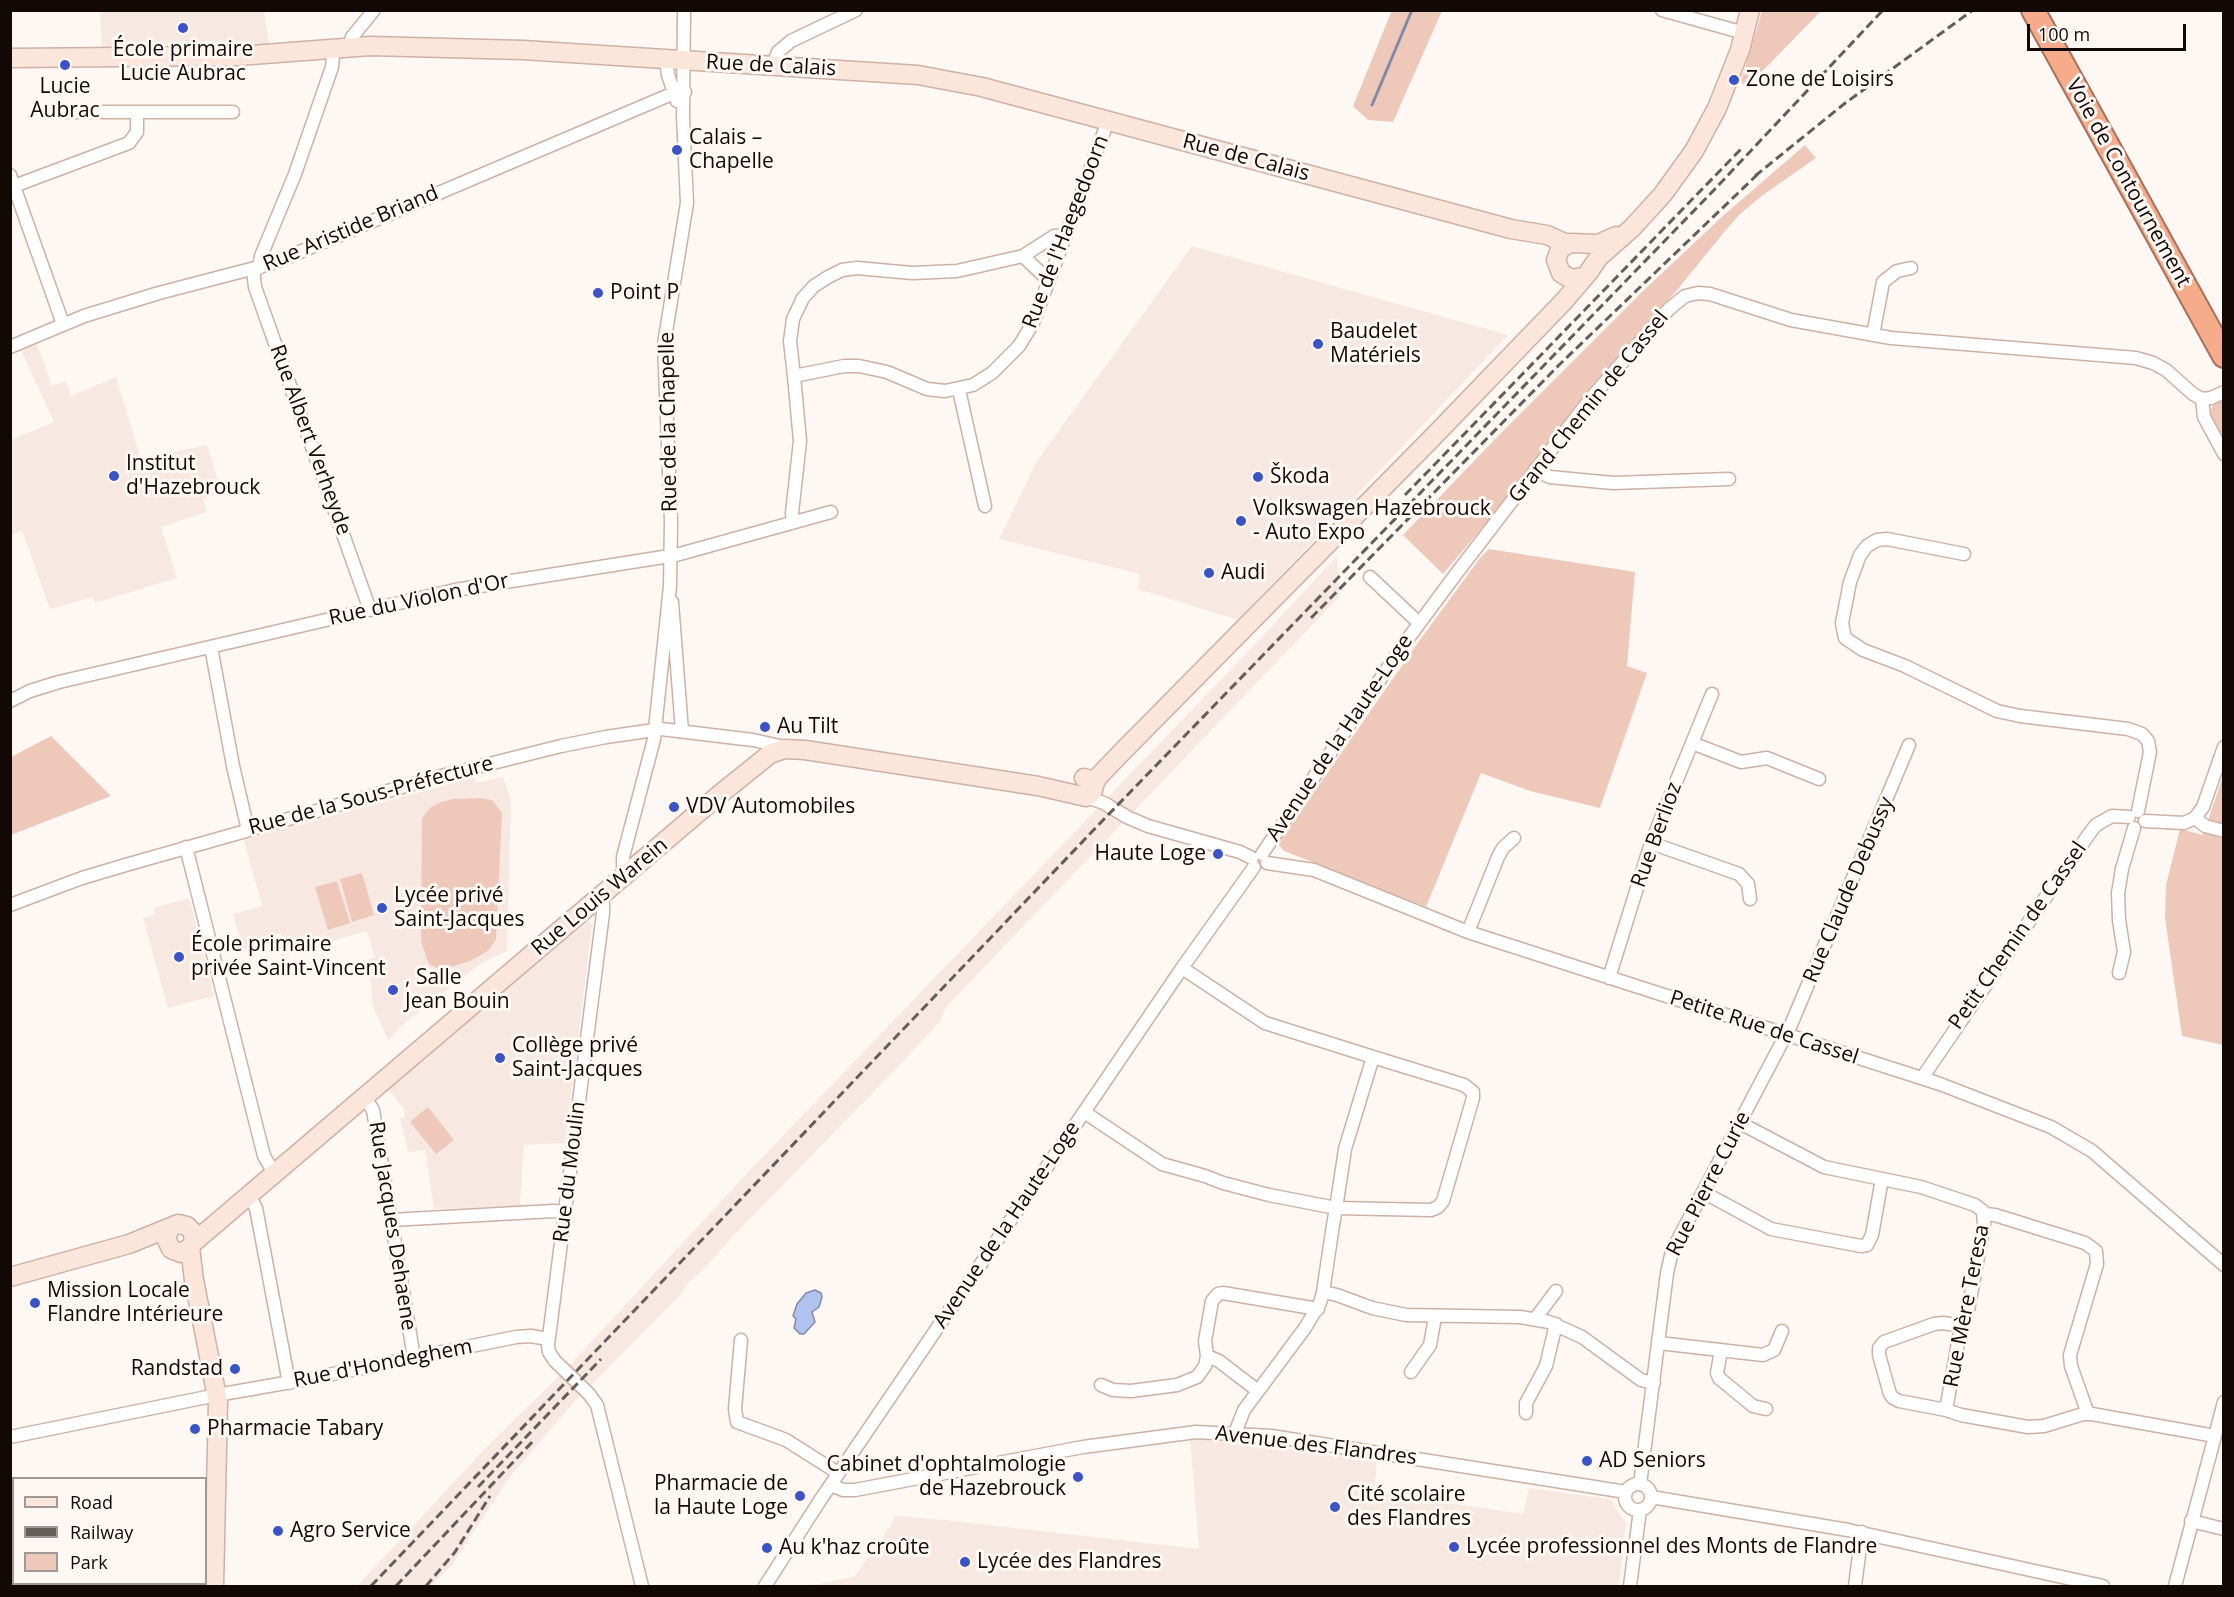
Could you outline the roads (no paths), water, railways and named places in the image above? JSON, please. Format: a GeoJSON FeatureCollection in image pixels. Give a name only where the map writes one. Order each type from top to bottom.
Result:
{"type":"FeatureCollection","features":[{"type":"Feature","properties":{"kind":"highway","name":"Voie de Contournement"},"geometry":{"type":"LineString","coordinates":[[2033,10],[2223,356]]}},
{"type":"Feature","properties":{"kind":"main road"},"geometry":{"type":"LineString","coordinates":[[764,758],[777,751],[790,749],[1038,786],[1089,790],[1120,754],[1423,447],[1564,301],[1587,272],[1658,201],[1690,158],[1720,101],[1740,32],[1740,10]]}},
{"type":"Feature","properties":{"kind":"main road"},"geometry":{"type":"LineString","coordinates":[[1566,255],[1603,243],[1618,234],[1640,212],[1666,178],[1703,115],[1750,10]]}},
{"type":"Feature","properties":{"kind":"main road","name":"Rue de Calais"},"geometry":{"type":"LineString","coordinates":[[10,58],[238,56],[342,46],[517,49],[938,78],[982,87],[1511,229],[1547,235],[1566,255],[1569,279],[1587,272]]}},
{"type":"Feature","properties":{"kind":"main road"},"geometry":{"type":"LineString","coordinates":[[1566,255],[1591,253],[1587,272]]}},
{"type":"Feature","properties":{"kind":"main road"},"geometry":{"type":"LineString","coordinates":[[1552,311],[1561,292],[1566,255]]}},
{"type":"Feature","properties":{"kind":"main road","name":"Rue Louis Warein"},"geometry":{"type":"LineString","coordinates":[[10,1277],[129,1244],[181,1240],[245,1196],[764,758]]}},
{"type":"Feature","properties":{"kind":"main road"},"geometry":{"type":"LineString","coordinates":[[181,1240],[182,1264],[212,1396],[209,1474],[215,1525],[214,1587]]}},
{"type":"Feature","properties":{"kind":"street"},"geometry":{"type":"LineString","coordinates":[[256,269],[295,174],[334,62],[342,46],[374,10]]}},
{"type":"Feature","properties":{"kind":"street","name":"Rue de la Chapelle"},"geometry":{"type":"LineString","coordinates":[[655,730],[671,555],[664,353],[666,327],[686,212],[687,185],[683,116],[679,93],[685,61],[684,10]]}},
{"type":"Feature","properties":{"kind":"street"},"geometry":{"type":"LineString","coordinates":[[773,66],[778,52],[786,44],[856,10]]}},
{"type":"Feature","properties":{"kind":"street"},"geometry":{"type":"LineString","coordinates":[[1662,10],[1740,32]]}},
{"type":"Feature","properties":{"kind":"street","name":"Rue de la Chapelle"},"geometry":{"type":"LineString","coordinates":[[666,59],[668,75],[679,93]]}},
{"type":"Feature","properties":{"kind":"street","name":"Rue Aristide Briand"},"geometry":{"type":"LineString","coordinates":[[10,347],[63,324],[159,293],[256,269],[679,93]]}},
{"type":"Feature","properties":{"kind":"street"},"geometry":{"type":"LineString","coordinates":[[47,112],[233,112]]}},
{"type":"Feature","properties":{"kind":"street"},"geometry":{"type":"LineString","coordinates":[[63,324],[12,180],[129,143],[137,132],[137,113]]}},
{"type":"Feature","properties":{"kind":"street","name":"Rue de l'Haegedoorn"},"geometry":{"type":"LineString","coordinates":[[794,376],[844,366],[859,366],[887,372],[927,389],[945,391],[959,390],[986,378],[1013,353],[1034,323],[1108,121]]}},
{"type":"Feature","properties":{"kind":"street"},"geometry":{"type":"LineString","coordinates":[[793,522],[800,441],[790,341],[793,319],[803,298],[814,286],[842,270],[857,268],[912,273],[949,272],[1023,256],[1054,236],[1066,235]]}},
{"type":"Feature","properties":{"kind":"street"},"geometry":{"type":"LineString","coordinates":[[1023,256],[1049,281]]}},
{"type":"Feature","properties":{"kind":"street"},"geometry":{"type":"LineString","coordinates":[[1873,335],[1883,282],[1896,271],[1911,268]]}},
{"type":"Feature","properties":{"kind":"street","name":"Rue Albert Verheyde"},"geometry":{"type":"LineString","coordinates":[[256,269],[255,287],[370,610]]}},
{"type":"Feature","properties":{"kind":"street","name":"Grand Chemin de Cassel"},"geometry":{"type":"LineString","coordinates":[[1419,623],[1598,390],[1668,309],[1685,296],[1698,293],[1710,294],[1780,317],[1873,335],[2136,358],[2160,366],[2202,399]]}},
{"type":"Feature","properties":{"kind":"street"},"geometry":{"type":"LineString","coordinates":[[959,390],[985,506]]}},
{"type":"Feature","properties":{"kind":"street"},"geometry":{"type":"LineString","coordinates":[[2223,392],[2211,398],[2202,399],[2204,417],[2223,454]]}},
{"type":"Feature","properties":{"kind":"street"},"geometry":{"type":"LineString","coordinates":[[1535,470],[1550,477],[1613,483],[1729,479]]}},
{"type":"Feature","properties":{"kind":"street","name":"Rue du Violon d'Or"},"geometry":{"type":"LineString","coordinates":[[10,701],[30,691],[59,682],[370,610],[480,585],[671,555],[831,512]]}},
{"type":"Feature","properties":{"kind":"street"},"geometry":{"type":"LineString","coordinates":[[1964,554],[1894,540],[1881,539],[1872,543],[1860,555],[1850,582],[1842,623],[1845,638],[1863,650],[1905,666],[1997,711],[2138,731],[2148,741],[2150,752],[2137,819],[2122,869],[2118,893],[2124,952],[2119,973]]}},
{"type":"Feature","properties":{"kind":"street"},"geometry":{"type":"LineString","coordinates":[[1370,577],[1419,623]]}},
{"type":"Feature","properties":{"kind":"street","name":"Rue de la Chapelle"},"geometry":{"type":"LineString","coordinates":[[670,585],[682,731]]}},
{"type":"Feature","properties":{"kind":"street","name":"Avenue de la Haute-Loge"},"geometry":{"type":"LineString","coordinates":[[765,1587],[838,1473],[1419,623]]}},
{"type":"Feature","properties":{"kind":"street"},"geometry":{"type":"LineString","coordinates":[[211,647],[233,766],[248,830]]}},
{"type":"Feature","properties":{"kind":"street","name":"Rue Berlioz"},"geometry":{"type":"LineString","coordinates":[[1609,978],[1651,843],[1712,694]]}},
{"type":"Feature","properties":{"kind":"street"},"geometry":{"type":"LineString","coordinates":[[627,874],[623,866],[623,857],[655,730]]}},
{"type":"Feature","properties":{"kind":"street","name":"Rue de la Sous-Préfecture"},"geometry":{"type":"LineString","coordinates":[[10,905],[93,875],[186,847],[519,755],[606,737],[655,730],[682,731],[772,743],[790,749]]}},
{"type":"Feature","properties":{"kind":"street"},"geometry":{"type":"LineString","coordinates":[[740,739],[755,747],[764,758]]}},
{"type":"Feature","properties":{"kind":"street"},"geometry":{"type":"LineString","coordinates":[[1692,743],[1741,762],[1767,758],[1819,779]]}},
{"type":"Feature","properties":{"kind":"street","name":"Rue Claude Debussy"},"geometry":{"type":"LineString","coordinates":[[1786,1035],[1909,745]]}},
{"type":"Feature","properties":{"kind":"street"},"geometry":{"type":"LineString","coordinates":[[2223,747],[2203,807],[2195,818],[2205,826],[2223,831]]}},
{"type":"Feature","properties":{"kind":"street","name":"Petite Rue de Cassel"},"geometry":{"type":"LineString","coordinates":[[1089,790],[1142,824],[1259,860],[1314,870],[1468,932],[1922,1078],[2040,1123],[2076,1140],[2100,1157],[2223,1265]]}},
{"type":"Feature","properties":{"kind":"street","name":"Petit Chemin de Cassel"},"geometry":{"type":"LineString","coordinates":[[1922,1078],[2096,825],[2112,816],[2184,823],[2195,818]]}},
{"type":"Feature","properties":{"kind":"street"},"geometry":{"type":"LineString","coordinates":[[1468,932],[1498,856],[1514,838]]}},
{"type":"Feature","properties":{"kind":"street"},"geometry":{"type":"LineString","coordinates":[[1651,843],[1739,874],[1748,884],[1750,899]]}},
{"type":"Feature","properties":{"kind":"street"},"geometry":{"type":"LineString","coordinates":[[186,847],[264,1156],[274,1173]]}},
{"type":"Feature","properties":{"kind":"street","name":"Rue du Moulin"},"geometry":{"type":"LineString","coordinates":[[548,1339],[598,954],[603,909],[600,897]]}},
{"type":"Feature","properties":{"kind":"street"},"geometry":{"type":"LineString","coordinates":[[1084,1112],[1167,1166],[1269,1195],[1336,1208],[1431,1210],[1438,1207],[1444,1197],[1473,1098],[1472,1089],[1464,1084],[1265,1023],[1182,968]]}},
{"type":"Feature","properties":{"kind":"street","name":"Rue Pierre Curie"},"geometry":{"type":"LineString","coordinates":[[1640,1484],[1670,1257],[1786,1035]]}},
{"type":"Feature","properties":{"kind":"street"},"geometry":{"type":"LineString","coordinates":[[1235,1433],[1241,1415],[1318,1309],[1323,1292],[1345,1149],[1373,1057]]}},
{"type":"Feature","properties":{"kind":"street","name":"Rue Jacques Dehaene"},"geometry":{"type":"LineString","coordinates":[[364,1096],[373,1110],[414,1358]]}},
{"type":"Feature","properties":{"kind":"street","name":"Rue Mère Teresa"},"geometry":{"type":"LineString","coordinates":[[1740,1123],[1824,1167],[1933,1190],[1978,1207],[1985,1214],[1968,1310],[1962,1326],[1946,1410]]}},
{"type":"Feature","properties":{"kind":"street"},"geometry":{"type":"LineString","coordinates":[[1703,1192],[1771,1228],[1861,1246],[1867,1245],[1872,1235],[1882,1179]]}},
{"type":"Feature","properties":{"kind":"street"},"geometry":{"type":"LineString","coordinates":[[245,1196],[256,1208],[289,1383]]}},
{"type":"Feature","properties":{"kind":"street"},"geometry":{"type":"LineString","coordinates":[[391,1220],[565,1212]]}},
{"type":"Feature","properties":{"kind":"street"},"geometry":{"type":"LineString","coordinates":[[1985,1214],[1995,1215],[2085,1243],[2096,1251],[2097,1263],[2070,1355],[2088,1414]]}},
{"type":"Feature","properties":{"kind":"street"},"geometry":{"type":"LineString","coordinates":[[1535,1319],[1556,1291]]}},
{"type":"Feature","properties":{"kind":"street"},"geometry":{"type":"LineString","coordinates":[[1323,1292],[1388,1312],[1435,1317],[1535,1319],[1557,1324],[1581,1337],[1641,1380],[1654,1383]]}},
{"type":"Feature","properties":{"kind":"street"},"geometry":{"type":"LineString","coordinates":[[1101,1385],[1113,1390],[1127,1391],[1185,1383],[1202,1372],[1207,1356],[1205,1341],[1212,1301],[1218,1294],[1318,1309]]}},
{"type":"Feature","properties":{"kind":"street"},"geometry":{"type":"LineString","coordinates":[[1411,1372],[1430,1345],[1435,1317]]}},
{"type":"Feature","properties":{"kind":"street"},"geometry":{"type":"LineString","coordinates":[[1526,1413],[1526,1403],[1545,1366],[1557,1324]]}},
{"type":"Feature","properties":{"kind":"street"},"geometry":{"type":"LineString","coordinates":[[1962,1326],[1934,1324],[1884,1342],[1879,1348],[1879,1355],[1893,1398],[1960,1415],[2033,1427],[2088,1414],[2215,1436]]}},
{"type":"Feature","properties":{"kind":"street"},"geometry":{"type":"LineString","coordinates":[[1659,1343],[1760,1355],[1769,1354],[1776,1346],[1782,1331]]}},
{"type":"Feature","properties":{"kind":"street","name":"Rue d'Hondeghem"},"geometry":{"type":"LineString","coordinates":[[10,1437],[522,1336],[548,1339]]}},
{"type":"Feature","properties":{"kind":"street"},"geometry":{"type":"LineString","coordinates":[[548,1339],[551,1355],[590,1394],[598,1408],[642,1587]]}},
{"type":"Feature","properties":{"kind":"street"},"geometry":{"type":"LineString","coordinates":[[741,1340],[736,1422],[786,1440],[838,1473]]}},
{"type":"Feature","properties":{"kind":"street"},"geometry":{"type":"LineString","coordinates":[[1721,1350],[1719,1378],[1753,1406],[1766,1409]]}},
{"type":"Feature","properties":{"kind":"street"},"geometry":{"type":"LineString","coordinates":[[1207,1356],[1219,1360],[1258,1391]]}},
{"type":"Feature","properties":{"kind":"street"},"geometry":{"type":"LineString","coordinates":[[2175,1587],[2223,1402]]}},
{"type":"Feature","properties":{"kind":"street","name":"Avenue des Flandres"},"geometry":{"type":"LineString","coordinates":[[831,1485],[847,1490],[882,1485],[1073,1449],[1196,1431],[1235,1433],[1382,1453],[1626,1492]]}},
{"type":"Feature","properties":{"kind":"street"},"geometry":{"type":"LineString","coordinates":[[1640,1484],[1648,1488],[1651,1497],[1647,1506],[1640,1510],[1627,1505],[1625,1499],[1626,1492],[1631,1486],[1640,1484]]}},
{"type":"Feature","properties":{"kind":"street"},"geometry":{"type":"LineString","coordinates":[[1651,1497],[1862,1532],[2103,1587]]}},
{"type":"Feature","properties":{"kind":"street"},"geometry":{"type":"LineString","coordinates":[[1630,1587],[1640,1510]]}},
{"type":"Feature","properties":{"kind":"street"},"geometry":{"type":"LineString","coordinates":[[2191,1521],[2223,1529]]}},
{"type":"Feature","properties":{"kind":"street"},"geometry":{"type":"LineString","coordinates":[[1855,1587],[1862,1532]]}},
{"type":"Feature","properties":{"kind":"water"},"geometry":{"type":"Polygon","coordinates":[[[815,1290],[821,1293],[822,1297],[819,1307],[812,1312],[815,1322],[804,1334],[800,1334],[794,1328],[796,1319],[793,1316],[797,1304],[806,1293],[815,1290]]]}},
{"type":"Feature","properties":{"kind":"waterway"},"geometry":{"type":"LineString","coordinates":[[1372,105],[1412,10]]}},
{"type":"Feature","properties":{"kind":"railway"},"geometry":{"type":"LineString","coordinates":[[371,1586],[1108,815],[1714,190],[1883,10]]}},
{"type":"Feature","properties":{"kind":"railway"},"geometry":{"type":"LineString","coordinates":[[1755,176],[1844,104],[1973,10]]}},
{"type":"Feature","properties":{"kind":"railway"},"geometry":{"type":"LineString","coordinates":[[1405,495],[1743,147]]}},
{"type":"Feature","properties":{"kind":"railway"},"geometry":{"type":"LineString","coordinates":[[1311,618],[1560,364],[1761,171]]}},
{"type":"Feature","properties":{"kind":"railway"},"geometry":{"type":"LineString","coordinates":[[478,1487],[601,1359]]}},
{"type":"Feature","properties":{"kind":"railway"},"geometry":{"type":"LineString","coordinates":[[396,1586],[534,1440]]}},
{"type":"Feature","properties":{"kind":"railway"},"geometry":{"type":"LineString","coordinates":[[426,1586],[455,1552],[490,1496]]}},
{"type":"Feature","properties":{"kind":"place","name":"École primaire Lucie Aubrac"},"geometry":{"type":"Point","coordinates":[183,28]}},
{"type":"Feature","properties":{"kind":"place","name":"Lucie Aubrac"},"geometry":{"type":"Point","coordinates":[65,65]}},
{"type":"Feature","properties":{"kind":"place","name":"Zone de Loisirs"},"geometry":{"type":"Point","coordinates":[1734,80]}},
{"type":"Feature","properties":{"kind":"place","name":"Calais – Chapelle"},"geometry":{"type":"Point","coordinates":[677,150]}},
{"type":"Feature","properties":{"kind":"place","name":"Point P"},"geometry":{"type":"Point","coordinates":[598,293]}},
{"type":"Feature","properties":{"kind":"place","name":"Baudelet Matériels"},"geometry":{"type":"Point","coordinates":[1318,344]}},
{"type":"Feature","properties":{"kind":"place","name":"Institut d'Hazebrouck"},"geometry":{"type":"Point","coordinates":[114,476]}},
{"type":"Feature","properties":{"kind":"place","name":"Škoda"},"geometry":{"type":"Point","coordinates":[1258,477]}},
{"type":"Feature","properties":{"kind":"place","name":"Volkswagen Hazebrouck - Auto Expo"},"geometry":{"type":"Point","coordinates":[1241,521]}},
{"type":"Feature","properties":{"kind":"place","name":"Audi"},"geometry":{"type":"Point","coordinates":[1209,573]}},
{"type":"Feature","properties":{"kind":"place","name":"Au Tilt"},"geometry":{"type":"Point","coordinates":[765,727]}},
{"type":"Feature","properties":{"kind":"place","name":"VDV Automobiles"},"geometry":{"type":"Point","coordinates":[674,807]}},
{"type":"Feature","properties":{"kind":"place","name":"Haute Loge"},"geometry":{"type":"Point","coordinates":[1218,854]}},
{"type":"Feature","properties":{"kind":"place","name":"Lycée privé Saint-Jacques"},"geometry":{"type":"Point","coordinates":[382,908]}},
{"type":"Feature","properties":{"kind":"place","name":"École primaire privée Saint-Vincent"},"geometry":{"type":"Point","coordinates":[179,957]}},
{"type":"Feature","properties":{"kind":"place","name":", Salle Jean Bouin"},"geometry":{"type":"Point","coordinates":[393,990]}},
{"type":"Feature","properties":{"kind":"place","name":"Collège privé Saint-Jacques"},"geometry":{"type":"Point","coordinates":[500,1058]}},
{"type":"Feature","properties":{"kind":"place","name":"Mission Locale Flandre Intérieure"},"geometry":{"type":"Point","coordinates":[35,1303]}},
{"type":"Feature","properties":{"kind":"place","name":"Randstad"},"geometry":{"type":"Point","coordinates":[235,1369]}},
{"type":"Feature","properties":{"kind":"place","name":"Pharmacie Tabary"},"geometry":{"type":"Point","coordinates":[195,1429]}},
{"type":"Feature","properties":{"kind":"place","name":"AD Seniors"},"geometry":{"type":"Point","coordinates":[1587,1461]}},
{"type":"Feature","properties":{"kind":"place","name":"Cabinet d'ophtalmologie de Hazebrouck"},"geometry":{"type":"Point","coordinates":[1078,1477]}},
{"type":"Feature","properties":{"kind":"place","name":"Pharmacie de la Haute Loge"},"geometry":{"type":"Point","coordinates":[800,1496]}},
{"type":"Feature","properties":{"kind":"place","name":"Cité scolaire des Flandres"},"geometry":{"type":"Point","coordinates":[1335,1507]}},
{"type":"Feature","properties":{"kind":"place","name":"Agro Service"},"geometry":{"type":"Point","coordinates":[278,1531]}},
{"type":"Feature","properties":{"kind":"place","name":"Lycée professionnel des Monts de Flandre"},"geometry":{"type":"Point","coordinates":[1454,1547]}},
{"type":"Feature","properties":{"kind":"place","name":"Au k'haz croûte"},"geometry":{"type":"Point","coordinates":[767,1548]}},
{"type":"Feature","properties":{"kind":"place","name":"Lycée des Flandres"},"geometry":{"type":"Point","coordinates":[965,1562]}}]}
